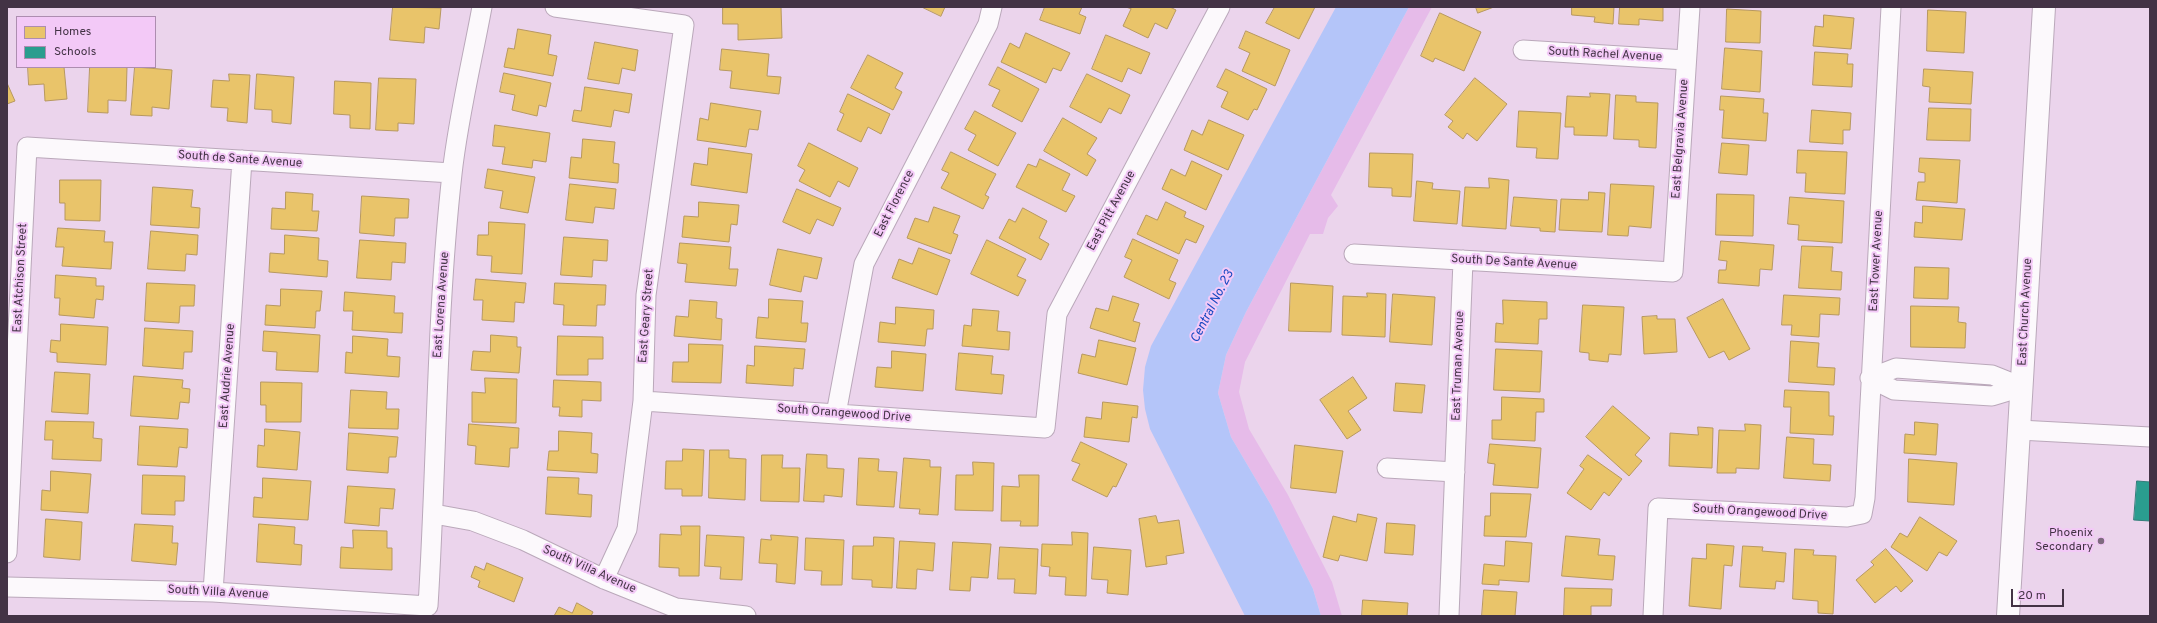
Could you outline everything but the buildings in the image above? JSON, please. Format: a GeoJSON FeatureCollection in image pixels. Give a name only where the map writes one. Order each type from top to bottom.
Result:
{"type":"FeatureCollection","features":[{"type":"Feature","properties":{"kind":"street","name":"East Lorena Avenue"},"geometry":{"type":"LineString","coordinates":[[428,606],[434,514],[438,351],[452,173],[482,7]]}},
{"type":"Feature","properties":{"kind":"street","name":"East Geary Street"},"geometry":{"type":"LineString","coordinates":[[555,7],[684,25],[646,295],[643,401],[627,529],[604,579]]}},
{"type":"Feature","properties":{"kind":"street","name":"East Florence"},"geometry":{"type":"LineString","coordinates":[[836,414],[864,264],[988,24],[992,7]]}},
{"type":"Feature","properties":{"kind":"street","name":"East Pitt Avenue"},"geometry":{"type":"LineString","coordinates":[[1045,428],[1057,314],[1220,7]]}},
{"type":"Feature","properties":{"kind":"street","name":"East Belgravia Avenue"},"geometry":{"type":"LineString","coordinates":[[1673,272],[1690,7]]}},
{"type":"Feature","properties":{"kind":"street","name":"East Tower Avenue"},"geometry":{"type":"LineString","coordinates":[[1862,514],[1865,498],[1870,378],[1891,7]]}},
{"type":"Feature","properties":{"kind":"street","name":"East Church Avenue"},"geometry":{"type":"LineString","coordinates":[[2008,616],[2044,7]]}},
{"type":"Feature","properties":{"kind":"street","name":"South Rachel Avenue"},"geometry":{"type":"LineString","coordinates":[[1523,50],[1686,60]]}},
{"type":"Feature","properties":{"kind":"street","name":"South de Sante Avenue"},"geometry":{"type":"LineString","coordinates":[[27,146],[452,173]]}},
{"type":"Feature","properties":{"kind":"street","name":"East Atchison Street"},"geometry":{"type":"LineString","coordinates":[[7,553],[27,146]]}},
{"type":"Feature","properties":{"kind":"street","name":"East Audrie Avenue"},"geometry":{"type":"LineString","coordinates":[[213,592],[242,160]]}},
{"type":"Feature","properties":{"kind":"street","name":"South De Sante Avenue"},"geometry":{"type":"LineString","coordinates":[[1354,254],[1673,272]]}},
{"type":"Feature","properties":{"kind":"street","name":"East Truman Avenue"},"geometry":{"type":"LineString","coordinates":[[1450,616],[1463,260]]}},
{"type":"Feature","properties":{"kind":"street"},"geometry":{"type":"LineString","coordinates":[[1870,378],[1894,390],[1992,396],[2022,387]]}},
{"type":"Feature","properties":{"kind":"street","name":"South Orangewood Drive"},"geometry":{"type":"LineString","coordinates":[[643,401],[1045,428]]}},
{"type":"Feature","properties":{"kind":"street"},"geometry":{"type":"LineString","coordinates":[[2019,430],[2150,437]]}},
{"type":"Feature","properties":{"kind":"street"},"geometry":{"type":"LineString","coordinates":[[1387,468],[1455,472]]}},
{"type":"Feature","properties":{"kind":"street","name":"South Orangewood Drive"},"geometry":{"type":"LineString","coordinates":[[1652,616],[1658,508],[1847,517],[1862,514]]}},
{"type":"Feature","properties":{"kind":"street","name":"South Villa Avenue"},"geometry":{"type":"LineString","coordinates":[[434,514],[473,521],[523,540],[604,579],[676,608],[746,616]]}},
{"type":"Feature","properties":{"kind":"street","name":"South Villa Avenue"},"geometry":{"type":"LineString","coordinates":[[7,587],[213,592],[428,606]]}},
{"type":"Feature","properties":{"kind":"shaded area"},"geometry":{"type":"Polygon","coordinates":[[[1409,7],[1432,7],[1331,195],[1338,206],[1328,218],[1323,234],[1310,234],[1245,362],[1239,392],[1249,429],[1288,495],[1332,582],[1342,616],[1321,616],[1313,589],[1271,505],[1231,437],[1218,393],[1226,355],[1246,312],[1409,7]]]}},
{"type":"Feature","properties":{"kind":"water","name":"Central No. 23"},"geometry":{"type":"Polygon","coordinates":[[[1336,7],[1409,7],[1246,312],[1226,355],[1218,393],[1231,437],[1271,505],[1313,589],[1321,616],[1245,616],[1150,429],[1145,409],[1143,390],[1145,367],[1151,346],[1336,7]]]}},
{"type":"Feature","properties":{"kind":"place","name":"Phoenix Secondary"},"geometry":{"type":"Point","coordinates":[2101,541]}}]}
